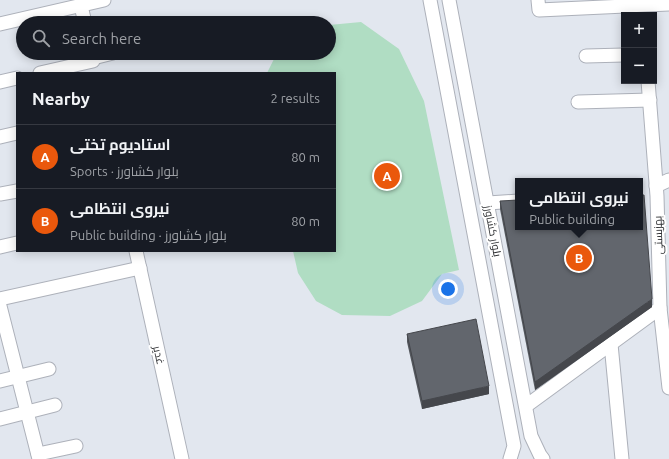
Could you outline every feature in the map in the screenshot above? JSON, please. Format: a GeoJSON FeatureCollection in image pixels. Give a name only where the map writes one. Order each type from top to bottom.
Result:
{"type":"FeatureCollection","features":[{"type":"Feature","properties":{"kind":"street"},"geometry":{"type":"LineString","coordinates":[[36,16],[104,0]]}},
{"type":"Feature","properties":{"kind":"street","name":"بلوار کشاورز"},"geometry":{"type":"LineString","coordinates":[[430,0],[514,446],[510,459]]}},
{"type":"Feature","properties":{"kind":"street","name":"بلوار کشاورز"},"geometry":{"type":"LineString","coordinates":[[449,0],[531,436],[543,459]]}},
{"type":"Feature","properties":{"kind":"street"},"geometry":{"type":"LineString","coordinates":[[538,0],[539,10],[588,4],[643,7],[669,4]]}},
{"type":"Feature","properties":{"kind":"street"},"geometry":{"type":"LineString","coordinates":[[81,6],[83,16]]}},
{"type":"Feature","properties":{"kind":"street"},"geometry":{"type":"LineString","coordinates":[[0,24],[16,20]]}},
{"type":"Feature","properties":{"kind":"street"},"geometry":{"type":"LineString","coordinates":[[586,56],[621,55]]}},
{"type":"Feature","properties":{"kind":"street"},"geometry":{"type":"LineString","coordinates":[[44,72],[93,61]]}},
{"type":"Feature","properties":{"kind":"street"},"geometry":{"type":"LineString","coordinates":[[0,82],[16,78]]}},
{"type":"Feature","properties":{"kind":"street","name":"بهزیستی"},"geometry":{"type":"LineString","coordinates":[[648,84],[653,193],[664,285],[660,308],[669,388]]}},
{"type":"Feature","properties":{"kind":"street"},"geometry":{"type":"LineString","coordinates":[[578,102],[650,100]]}},
{"type":"Feature","properties":{"kind":"street"},"geometry":{"type":"LineString","coordinates":[[451,109],[470,106]]}},
{"type":"Feature","properties":{"kind":"street"},"geometry":{"type":"LineString","coordinates":[[0,137],[16,133]]}},
{"type":"Feature","properties":{"kind":"street"},"geometry":{"type":"LineString","coordinates":[[653,193],[669,180]]}},
{"type":"Feature","properties":{"kind":"street"},"geometry":{"type":"LineString","coordinates":[[0,194],[16,191]]}},
{"type":"Feature","properties":{"kind":"street"},"geometry":{"type":"LineString","coordinates":[[488,202],[515,201]]}},
{"type":"Feature","properties":{"kind":"street"},"geometry":{"type":"LineString","coordinates":[[0,247],[16,243]]}},
{"type":"Feature","properties":{"kind":"street","name":"غدیر"},"geometry":{"type":"LineString","coordinates":[[136,252],[182,459]]}},
{"type":"Feature","properties":{"kind":"street"},"geometry":{"type":"LineString","coordinates":[[0,300],[140,268]]}},
{"type":"Feature","properties":{"kind":"street"},"geometry":{"type":"LineString","coordinates":[[0,306],[39,456],[76,446]]}},
{"type":"Feature","properties":{"kind":"street"},"geometry":{"type":"LineString","coordinates":[[526,406],[660,308]]}},
{"type":"Feature","properties":{"kind":"street"},"geometry":{"type":"LineString","coordinates":[[494,338],[513,336]]}},
{"type":"Feature","properties":{"kind":"street"},"geometry":{"type":"LineString","coordinates":[[610,344],[622,459]]}},
{"type":"Feature","properties":{"kind":"street"},"geometry":{"type":"LineString","coordinates":[[0,382],[49,369]]}},
{"type":"Feature","properties":{"kind":"street"},"geometry":{"type":"LineString","coordinates":[[0,419],[55,405]]}},
{"type":"Feature","properties":{"kind":"green space"},"geometry":{"type":"Polygon","coordinates":[[[361,22],[399,49],[424,101],[459,270],[442,274],[422,301],[390,316],[342,315],[316,301],[298,273],[293,252],[336,252],[336,72],[268,72],[274,60],[336,60],[336,24],[361,22]]]}},
{"type":"Feature","properties":{"kind":"building"},"geometry":{"type":"Polygon","coordinates":[[[644,195],[652,299],[535,382],[500,201],[515,200],[515,230],[643,230],[644,195]]]}},
{"type":"Feature","properties":{"kind":"building"},"geometry":{"type":"Polygon","coordinates":[[[476,319],[489,386],[422,401],[407,334],[476,319]]]}},
{"type":"Feature","properties":{"kind":"place","name":"استادیوم تختی"},"geometry":{"type":"Point","coordinates":[387,176]}},
{"type":"Feature","properties":{"kind":"place","name":"نیروی انتظامی"},"geometry":{"type":"Point","coordinates":[579,258]}}]}
